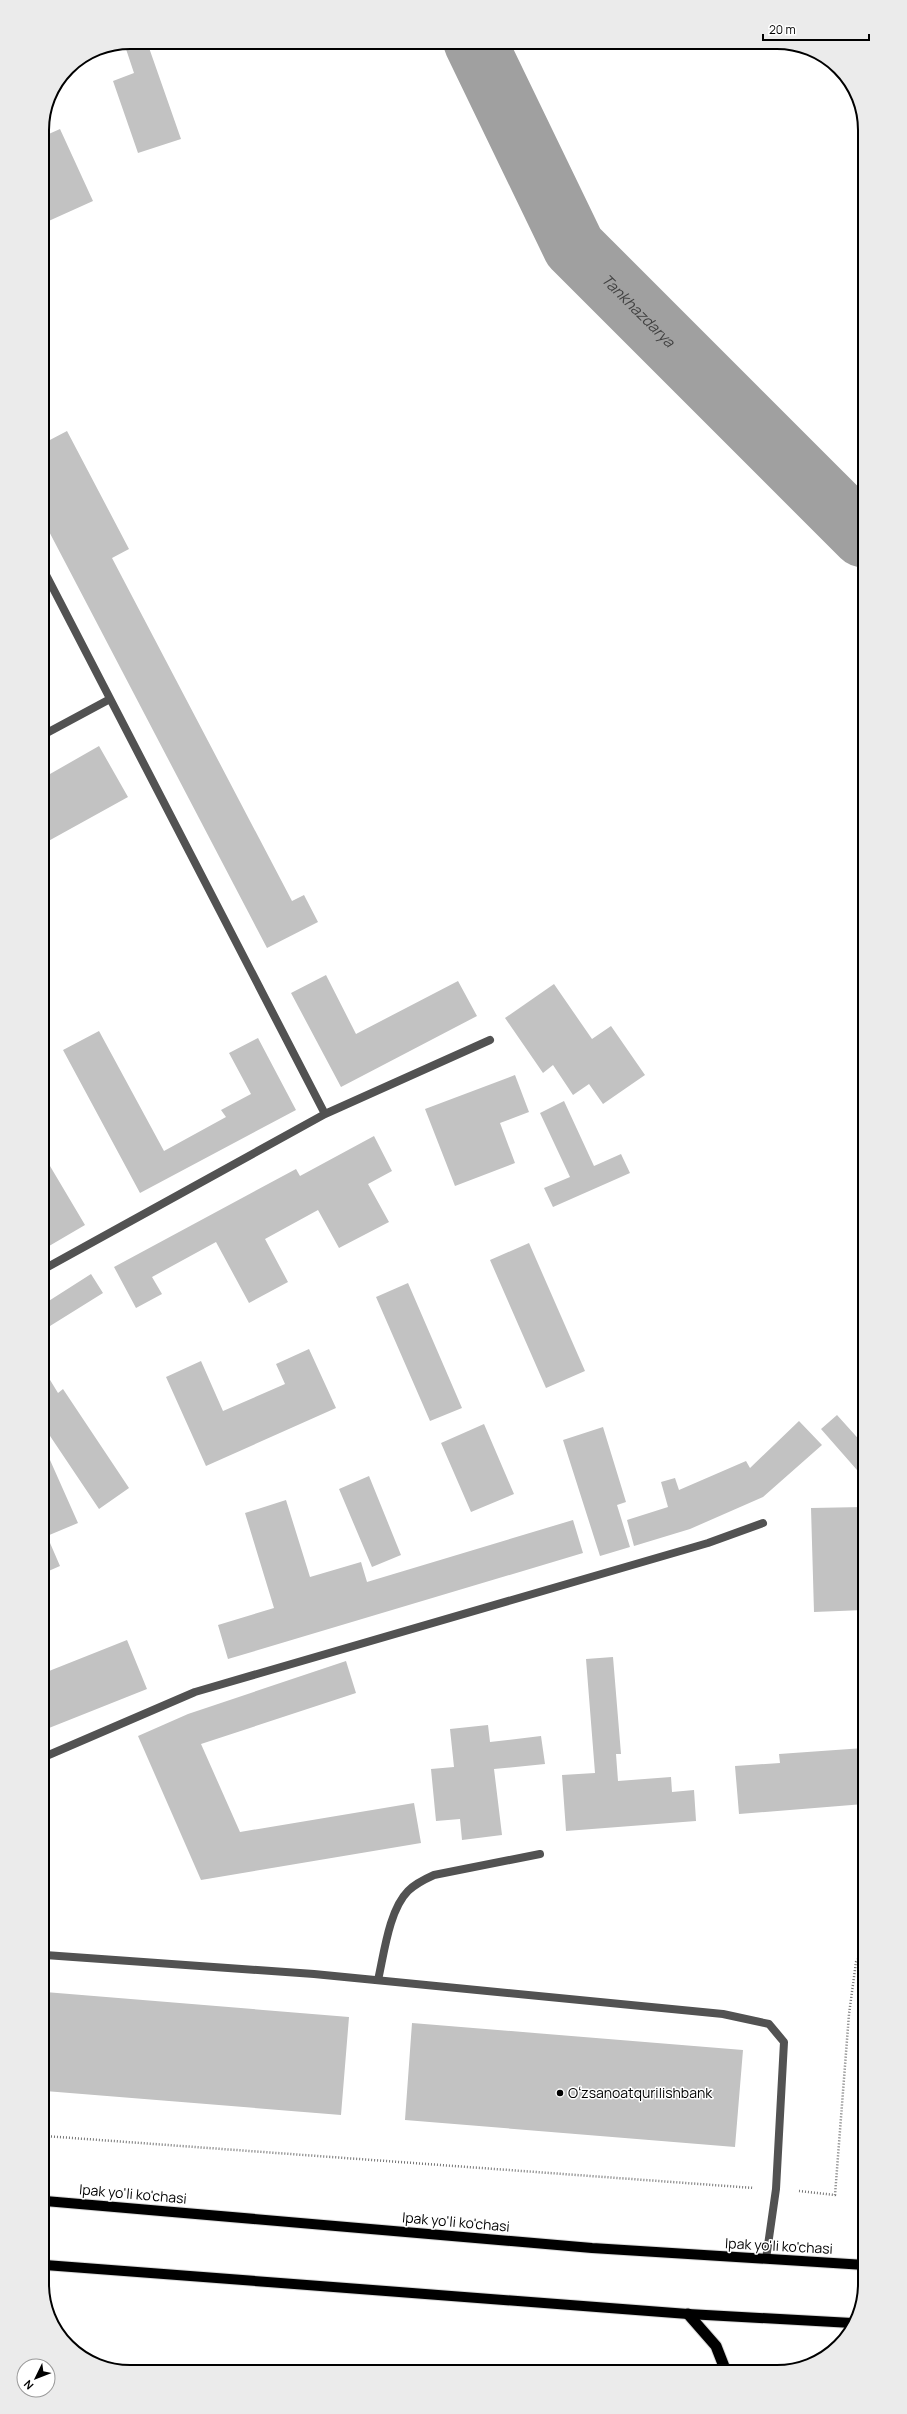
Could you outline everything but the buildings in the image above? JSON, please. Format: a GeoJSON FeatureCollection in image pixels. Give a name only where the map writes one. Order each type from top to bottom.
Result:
{"type":"FeatureCollection","features":[{"type":"Feature","properties":{"kind":"highway"},"geometry":{"type":"LineString","coordinates":[[688,2314],[716,2346],[724,2365]]}},
{"type":"Feature","properties":{"kind":"main road","name":"Ipak yo'li ko'chasi"},"geometry":{"type":"LineString","coordinates":[[49,2201],[592,2248],[858,2265]]}},
{"type":"Feature","properties":{"kind":"main road"},"geometry":{"type":"LineString","coordinates":[[49,2265],[688,2314],[848,2323]]}},
{"type":"Feature","properties":{"kind":"lane"},"geometry":{"type":"LineString","coordinates":[[49,581],[325,1114]]}},
{"type":"Feature","properties":{"kind":"lane"},"geometry":{"type":"LineString","coordinates":[[49,732],[110,699]]}},
{"type":"Feature","properties":{"kind":"lane"},"geometry":{"type":"LineString","coordinates":[[49,1266],[325,1114],[490,1040]]}},
{"type":"Feature","properties":{"kind":"lane"},"geometry":{"type":"LineString","coordinates":[[49,1755],[195,1692],[700,1545],[763,1523]]}},
{"type":"Feature","properties":{"kind":"lane"},"geometry":{"type":"LineString","coordinates":[[378,1980],[394,1916],[407,1892],[420,1882],[434,1875],[540,1854]]}},
{"type":"Feature","properties":{"kind":"lane"},"geometry":{"type":"LineString","coordinates":[[49,1955],[378,1980],[723,2014],[769,2024],[784,2042],[776,2189],[766,2259]]}},
{"type":"Feature","properties":{"kind":"path"},"geometry":{"type":"LineString","coordinates":[[49,2136],[776,2189],[835,2195],[849,2014],[856,1962],[858,1959]]}},
{"type":"Feature","properties":{"kind":"waterway","name":"Tankhazdarya"},"geometry":{"type":"LineString","coordinates":[[478,49],[574,247],[858,531]]}},
{"type":"Feature","properties":{"kind":"place","name":"Oʻzsanoatqurilishbank"},"geometry":{"type":"Point","coordinates":[560,2093]}}]}
